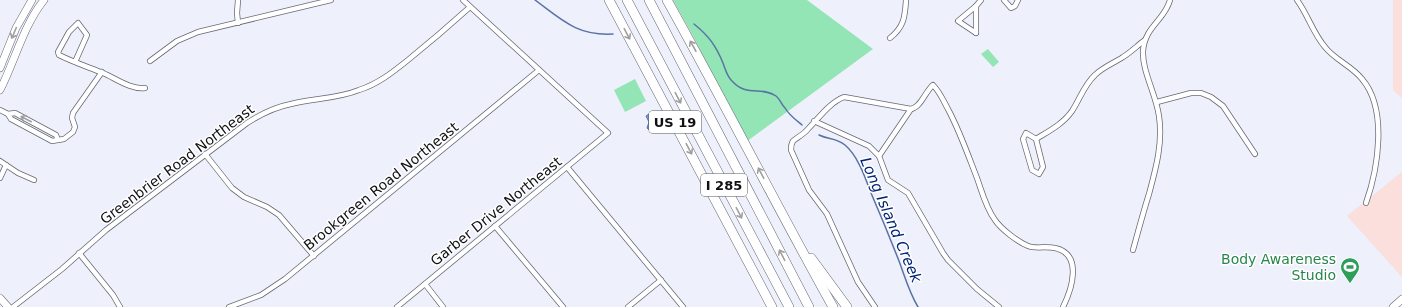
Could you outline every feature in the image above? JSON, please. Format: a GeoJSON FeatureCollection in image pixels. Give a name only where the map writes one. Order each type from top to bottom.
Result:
{"type":"FeatureCollection","features":[{"type":"Feature","properties":{"kind":"highway","name":"US 19"},"geometry":{"type":"LineString","coordinates":[[609,0],[772,307]]}},
{"type":"Feature","properties":{"kind":"highway","name":"I 285"},"geometry":{"type":"LineString","coordinates":[[627,0],[789,307]]}},
{"type":"Feature","properties":{"kind":"highway","name":"I 285"},"geometry":{"type":"LineString","coordinates":[[649,0],[809,307]]}},
{"type":"Feature","properties":{"kind":"highway"},"geometry":{"type":"LineString","coordinates":[[667,0],[833,307]]}},
{"type":"Feature","properties":{"kind":"highway"},"geometry":{"type":"LineString","coordinates":[[785,220],[847,307]]}},
{"type":"Feature","properties":{"kind":"highway"},"geometry":{"type":"LineString","coordinates":[[800,289],[812,307]]}},
{"type":"Feature","properties":{"kind":"main road"},"geometry":{"type":"LineString","coordinates":[[0,68],[16,28],[26,8],[32,0]]}},
{"type":"Feature","properties":{"kind":"main road"},"geometry":{"type":"LineString","coordinates":[[0,90],[25,32],[44,0]]}},
{"type":"Feature","properties":{"kind":"main road"},"geometry":{"type":"LineString","coordinates":[[0,298],[8,307]]}},
{"type":"Feature","properties":{"kind":"main road"},"geometry":{"type":"LineString","coordinates":[[1393,307],[1402,299]]}},
{"type":"Feature","properties":{"kind":"street"},"geometry":{"type":"LineString","coordinates":[[238,0],[236,13],[238,23]]}},
{"type":"Feature","properties":{"kind":"street"},"geometry":{"type":"LineString","coordinates":[[150,61],[168,46],[186,36],[331,0]]}},
{"type":"Feature","properties":{"kind":"street"},"geometry":{"type":"LineString","coordinates":[[463,0],[539,70]]}},
{"type":"Feature","properties":{"kind":"street"},"geometry":{"type":"LineString","coordinates":[[890,38],[903,24],[906,0]]}},
{"type":"Feature","properties":{"kind":"street"},"geometry":{"type":"LineString","coordinates":[[976,6],[976,33],[958,21],[981,0]]}},
{"type":"Feature","properties":{"kind":"street"},"geometry":{"type":"LineString","coordinates":[[1004,0],[1012,8],[1018,0]]}},
{"type":"Feature","properties":{"kind":"street"},"geometry":{"type":"LineString","coordinates":[[1133,250],[1159,155],[1160,129],[1156,102],[1143,61],[1143,50],[1145,40],[1151,28],[1163,13],[1170,0]]}},
{"type":"Feature","properties":{"kind":"street"},"geometry":{"type":"LineString","coordinates":[[1297,0],[1324,46],[1334,57],[1357,73],[1373,98],[1376,108],[1378,144],[1375,174],[1366,203]]}},
{"type":"Feature","properties":{"kind":"street","name":"Greenbrier Road Northeast"},"geometry":{"type":"LineString","coordinates":[[13,307],[44,283],[106,230],[247,123],[268,111],[292,103],[344,95],[361,90],[376,83],[431,41],[470,7]]}},
{"type":"Feature","properties":{"kind":"street"},"geometry":{"type":"LineString","coordinates":[[75,62],[87,35],[78,23],[69,32],[58,52],[59,55],[75,62],[102,72],[136,88],[144,88]]}},
{"type":"Feature","properties":{"kind":"street"},"geometry":{"type":"LineString","coordinates":[[1036,139],[1057,126],[1066,118],[1087,84],[1096,74],[1105,66],[1123,57],[1145,40]]}},
{"type":"Feature","properties":{"kind":"street","name":"Garber Drive Northeast"},"geometry":{"type":"LineString","coordinates":[[397,307],[608,133],[539,70]]}},
{"type":"Feature","properties":{"kind":"street","name":"Brookgreen Road Northeast"},"geometry":{"type":"LineString","coordinates":[[229,307],[269,290],[285,279],[539,70]]}},
{"type":"Feature","properties":{"kind":"street"},"geometry":{"type":"LineString","coordinates":[[0,110],[8,114],[14,114],[56,134],[58,140],[64,139],[73,132],[75,127],[72,118],[73,113],[102,72]]}},
{"type":"Feature","properties":{"kind":"street"},"geometry":{"type":"LineString","coordinates":[[875,307],[858,282],[828,214],[809,190],[791,150],[791,145],[839,99],[844,97],[911,109],[917,107],[932,85],[936,89],[956,124],[987,206],[996,221],[1005,231],[1027,246],[1032,248],[1057,248],[1069,255],[1073,267],[1069,294],[1063,307]]}},
{"type":"Feature","properties":{"kind":"street"},"geometry":{"type":"LineString","coordinates":[[1156,102],[1191,93],[1201,93],[1211,97],[1223,106],[1255,154]]}},
{"type":"Feature","properties":{"kind":"street"},"geometry":{"type":"LineString","coordinates":[[879,156],[911,109]]}},
{"type":"Feature","properties":{"kind":"street"},"geometry":{"type":"LineString","coordinates":[[814,122],[869,146],[879,156],[888,180],[908,193],[942,253],[977,289],[999,307]]}},
{"type":"Feature","properties":{"kind":"street"},"geometry":{"type":"LineString","coordinates":[[1026,133],[1036,139],[1043,167],[1039,174],[1032,170],[1023,140],[1026,133]]}},
{"type":"Feature","properties":{"kind":"street"},"geometry":{"type":"LineString","coordinates":[[205,154],[232,188],[244,197],[279,214],[314,256]]}},
{"type":"Feature","properties":{"kind":"street"},"geometry":{"type":"LineString","coordinates":[[0,161],[24,176],[34,180]]}},
{"type":"Feature","properties":{"kind":"street"},"geometry":{"type":"LineString","coordinates":[[0,178],[6,165]]}},
{"type":"Feature","properties":{"kind":"street"},"geometry":{"type":"LineString","coordinates":[[567,167],[684,307]]}},
{"type":"Feature","properties":{"kind":"street"},"geometry":{"type":"LineString","coordinates":[[495,226],[563,307]]}},
{"type":"Feature","properties":{"kind":"street"},"geometry":{"type":"LineString","coordinates":[[79,253],[113,295],[120,307]]}},
{"type":"Feature","properties":{"kind":"street"},"geometry":{"type":"LineString","coordinates":[[628,307],[661,280]]}},
{"type":"Feature","properties":{"kind":"street"},"geometry":{"type":"LineString","coordinates":[[424,284],[443,307]]}},
{"type":"Feature","properties":{"kind":"shaded area"},"geometry":{"type":"Polygon","coordinates":[[[1393,0],[1402,0],[1402,98],[1393,90],[1393,0]]]}},
{"type":"Feature","properties":{"kind":"shaded area"},"geometry":{"type":"Polygon","coordinates":[[[1402,172],[1402,277],[1347,216],[1402,172]]]}},
{"type":"Feature","properties":{"kind":"green space"},"geometry":{"type":"Polygon","coordinates":[[[673,0],[807,0],[873,49],[746,142],[693,36],[673,0]]]}},
{"type":"Feature","properties":{"kind":"green space"},"geometry":{"type":"Polygon","coordinates":[[[988,49],[999,62],[993,67],[981,54],[988,49]]]}},
{"type":"Feature","properties":{"kind":"green space"},"geometry":{"type":"Polygon","coordinates":[[[635,79],[646,101],[625,112],[614,90],[635,79]]]}},
{"type":"Feature","properties":{"kind":"water"},"geometry":{"type":"Polygon","coordinates":[[[652,112],[661,127],[654,131],[647,128],[649,122],[646,116],[652,112]]]}},
{"type":"Feature","properties":{"kind":"waterway","name":"Long Island Creek"},"geometry":{"type":"LineString","coordinates":[[535,0],[562,20],[580,29],[600,34],[613,34]]}},
{"type":"Feature","properties":{"kind":"waterway","name":"Long Island Creek"},"geometry":{"type":"LineString","coordinates":[[694,24],[715,46],[728,76],[733,82],[744,89],[771,93],[776,96],[788,113],[802,125]]}},
{"type":"Feature","properties":{"kind":"waterway","name":"Long Island Creek"},"geometry":{"type":"LineString","coordinates":[[819,135],[841,142],[854,155],[864,174],[918,307]]}},
{"type":"Feature","properties":{"kind":"place","name":"Body Awareness Studio"},"geometry":{"type":"Point","coordinates":[1350,284]}}]}
